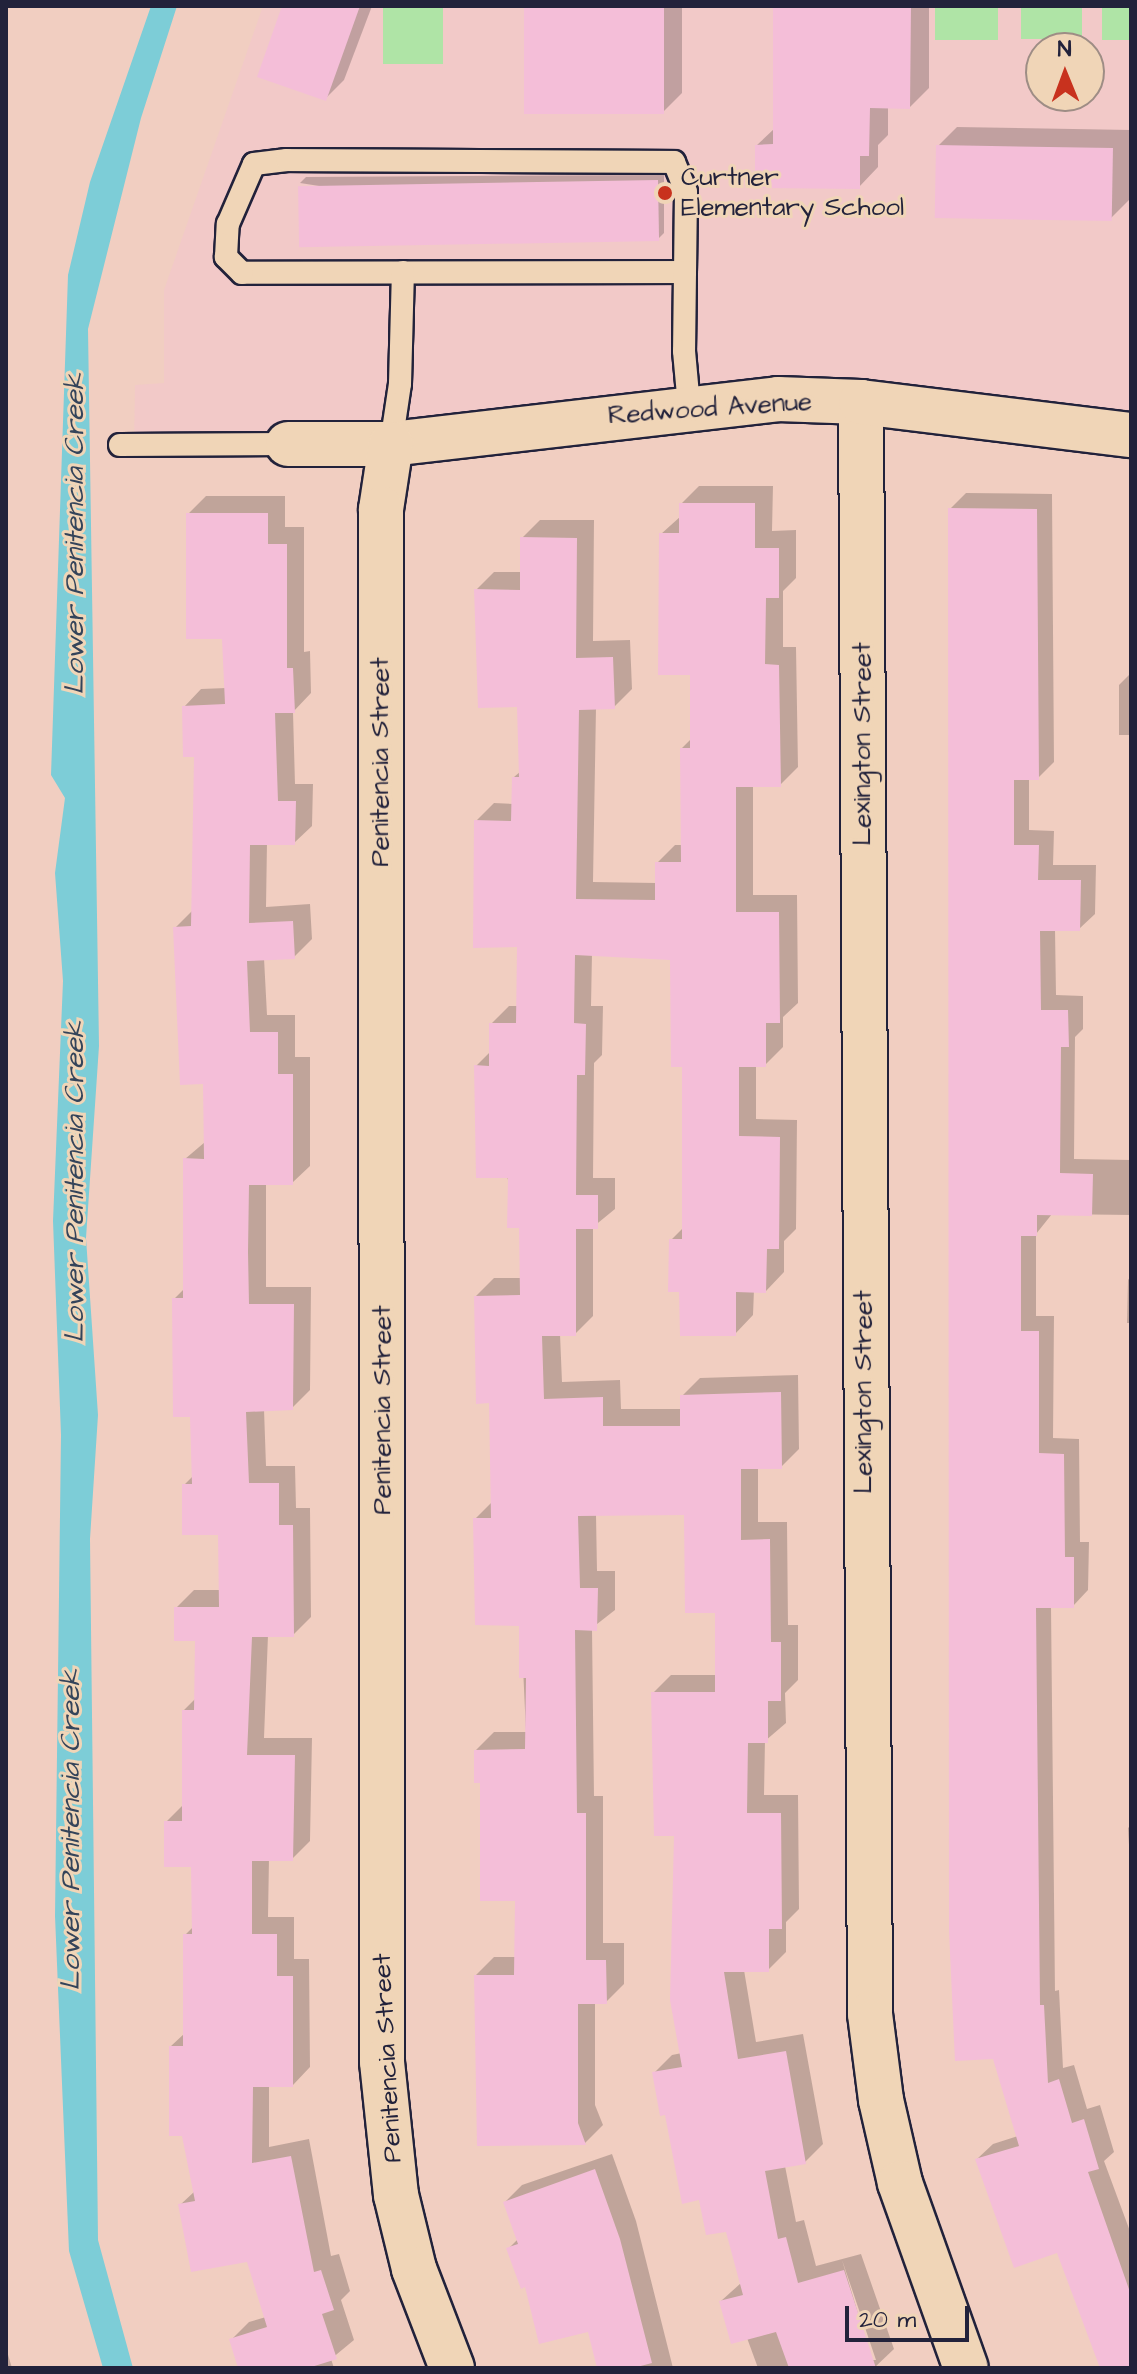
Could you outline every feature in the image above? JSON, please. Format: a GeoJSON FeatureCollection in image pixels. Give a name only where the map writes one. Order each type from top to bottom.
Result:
{"type":"FeatureCollection","features":[{"type":"Feature","properties":{"kind":"street","name":"Redwood Avenue"},"geometry":{"type":"LineString","coordinates":[[288,444],[391,444],[689,406],[778,399],[861,402],[1131,435]]}},
{"type":"Feature","properties":{"kind":"street","name":"Lexington Street"},"geometry":{"type":"LineString","coordinates":[[861,402],[870,2014],[881,2100],[900,2183],[966,2368]]}},
{"type":"Feature","properties":{"kind":"street","name":"Penitencia Street"},"geometry":{"type":"LineString","coordinates":[[391,444],[381,509],[382,2062],[396,2195],[414,2269],[452,2368]]}},
{"type":"Feature","properties":{"kind":"lane"},"geometry":{"type":"LineString","coordinates":[[685,272],[242,273],[226,257],[228,224],[254,164],[287,160],[674,162],[686,192],[689,406]]}},
{"type":"Feature","properties":{"kind":"lane"},"geometry":{"type":"LineString","coordinates":[[391,444],[400,384],[403,272]]}},
{"type":"Feature","properties":{"kind":"lane"},"geometry":{"type":"LineString","coordinates":[[120,445],[288,444]]}},
{"type":"Feature","properties":{"kind":"shaded area","name":"Curtner Elementary School"},"geometry":{"type":"Polygon","coordinates":[[[263,6],[1131,6],[1131,410],[1118,434],[861,402],[134,445],[135,385],[164,383],[164,290],[263,6]]]}},
{"type":"Feature","properties":{"kind":"green space"},"geometry":{"type":"Polygon","coordinates":[[[383,6],[443,6],[443,64],[383,64],[383,6]]]}},
{"type":"Feature","properties":{"kind":"green space"},"geometry":{"type":"Polygon","coordinates":[[[935,6],[998,6],[998,40],[935,40],[935,6]]]}},
{"type":"Feature","properties":{"kind":"green space"},"geometry":{"type":"Polygon","coordinates":[[[1021,6],[1082,6],[1082,32],[1025,32],[1025,39],[1021,39],[1021,6]]]}},
{"type":"Feature","properties":{"kind":"green space"},"geometry":{"type":"Polygon","coordinates":[[[1102,6],[1131,6],[1131,40],[1105,40],[1105,32],[1102,32],[1102,6]]]}},
{"type":"Feature","properties":{"kind":"water","name":"Lower Penitencia Creek"},"geometry":{"type":"Polygon","coordinates":[[[151,6],[177,6],[141,118],[88,329],[99,1046],[86,1238],[98,1415],[90,1539],[98,2240],[133,2368],[103,2368],[69,2251],[55,1916],[61,1435],[53,1221],[63,981],[55,873],[65,798],[51,775],[68,275],[90,182],[151,6]]]}},
{"type":"Feature","properties":{"kind":"building"},"geometry":{"type":"Polygon","coordinates":[[[282,6],[360,6],[326,101],[257,77],[282,6]]]}},
{"type":"Feature","properties":{"kind":"building"},"geometry":{"type":"Polygon","coordinates":[[[524,6],[664,6],[664,114],[524,114],[524,6]]]}},
{"type":"Feature","properties":{"kind":"building","name":"Curtner Elementary School"},"geometry":{"type":"Polygon","coordinates":[[[773,6],[911,6],[910,109],[870,108],[869,156],[860,156],[860,189],[755,188],[755,145],[773,144],[773,6]]]}},
{"type":"Feature","properties":{"kind":"building"},"geometry":{"type":"Polygon","coordinates":[[[936,145],[1113,148],[1112,221],[935,218],[936,145]]]}},
{"type":"Feature","properties":{"kind":"building"},"geometry":{"type":"Polygon","coordinates":[[[658,180],[659,241],[299,247],[298,186],[658,180]]]}},
{"type":"Feature","properties":{"kind":"building"},"geometry":{"type":"Polygon","coordinates":[[[679,503],[755,503],[755,548],[779,548],[779,598],[766,598],[765,664],[779,665],[781,787],[736,787],[736,912],[779,912],[780,1023],[766,1023],[766,1067],[739,1067],[739,1136],[780,1137],[779,1249],[767,1249],[766,1293],[736,1292],[736,1336],[680,1336],[679,1292],[668,1292],[669,1239],[682,1239],[682,1067],[671,1067],[670,960],[575,955],[574,1023],[586,1024],[585,1075],[577,1075],[576,1195],[598,1195],[598,1229],[576,1229],[576,1336],[542,1336],[544,1399],[603,1397],[603,1426],[680,1426],[680,1395],[781,1392],[782,1469],[741,1469],[741,1540],[770,1539],[771,1642],[781,1642],[781,1701],[768,1701],[768,1743],[748,1743],[747,1813],[781,1813],[782,1929],[769,1929],[769,1972],[724,1972],[738,2059],[786,2051],[806,2164],[765,2171],[778,2239],[786,2237],[798,2283],[844,2270],[876,2368],[789,2368],[776,2332],[731,2344],[719,2301],[743,2295],[726,2232],[706,2235],[699,2200],[682,2204],[665,2115],[660,2116],[652,2072],[682,2067],[670,2000],[674,1836],[654,1836],[651,1692],[715,1692],[715,1613],[685,1613],[684,1515],[578,1516],[580,1588],[598,1588],[597,1631],[575,1630],[577,1813],[586,1813],[586,1960],[606,1960],[607,2004],[578,2004],[578,2123],[586,2145],[477,2146],[474,1975],[514,1975],[515,1901],[480,1901],[480,1783],[474,1783],[474,1750],[525,1749],[526,1678],[519,1678],[519,1626],[475,1625],[473,1518],[491,1518],[489,1403],[476,1404],[474,1296],[520,1295],[519,1228],[507,1228],[508,1178],[476,1178],[474,1065],[489,1066],[489,1023],[516,1023],[517,947],[473,948],[474,820],[511,821],[512,777],[519,777],[517,707],[478,708],[474,589],[520,590],[520,537],[577,538],[576,658],[613,657],[615,709],[579,710],[576,899],[655,900],[655,862],[681,862],[680,748],[690,748],[690,675],[658,675],[659,533],[679,533],[679,503]]]}},
{"type":"Feature","properties":{"kind":"building"},"geometry":{"type":"Polygon","coordinates":[[[948,508],[1037,509],[1039,780],[1014,780],[1014,845],[1039,845],[1038,880],[1081,880],[1080,931],[1040,931],[1041,1010],[1068,1010],[1069,1047],[1061,1047],[1060,1173],[1093,1174],[1092,1216],[1037,1215],[1037,1236],[1021,1236],[1021,1331],[1039,1331],[1039,1453],[1064,1454],[1065,1557],[1074,1557],[1074,1608],[1036,1608],[1040,2005],[1044,2005],[1048,2083],[1059,2079],[1072,2123],[1084,2119],[1099,2169],[1088,2172],[1131,2295],[1131,2368],[1100,2368],[1057,2253],[1014,2268],[975,2159],[1019,2146],[993,2059],[955,2061],[949,1931],[948,508]]]}},
{"type":"Feature","properties":{"kind":"building"},"geometry":{"type":"Polygon","coordinates":[[[186,513],[268,513],[268,544],[287,544],[287,668],[293,668],[295,713],[275,713],[278,801],[296,801],[295,845],[250,845],[249,923],[293,921],[295,959],[247,961],[250,1032],[278,1032],[278,1074],[293,1074],[293,1185],[249,1185],[248,1252],[249,1304],[294,1304],[293,1410],[246,1412],[249,1483],[279,1483],[279,1525],[293,1525],[294,1637],[252,1637],[247,1755],[295,1755],[293,1861],[252,1861],[252,1934],[277,1934],[277,1976],[293,1976],[293,2087],[253,2087],[252,2163],[291,2156],[314,2272],[321,2270],[334,2310],[322,2314],[337,2359],[308,2368],[238,2368],[229,2339],[267,2327],[247,2262],[191,2272],[178,2204],[195,2201],[182,2136],[169,2136],[169,2046],[183,2046],[183,1934],[192,1934],[191,1867],[164,1867],[164,1821],[182,1821],[182,1710],[194,1710],[195,1641],[174,1641],[174,1607],[219,1607],[218,1535],[182,1535],[182,1484],[192,1484],[190,1417],[173,1417],[172,1298],[183,1298],[183,1158],[204,1159],[203,1084],[180,1085],[173,927],[191,926],[194,757],[183,757],[182,706],[225,704],[222,639],[186,639],[186,513]]]}},
{"type":"Feature","properties":{"kind":"building"},"geometry":{"type":"Polygon","coordinates":[[[595,2169],[620,2239],[652,2363],[633,2368],[597,2368],[588,2332],[539,2344],[525,2287],[521,2289],[506,2248],[518,2244],[503,2202],[595,2169]]]}},
{"type":"Feature","properties":{"kind":"place","name":"Curtner Elementary School"},"geometry":{"type":"Point","coordinates":[665,193]}}]}
